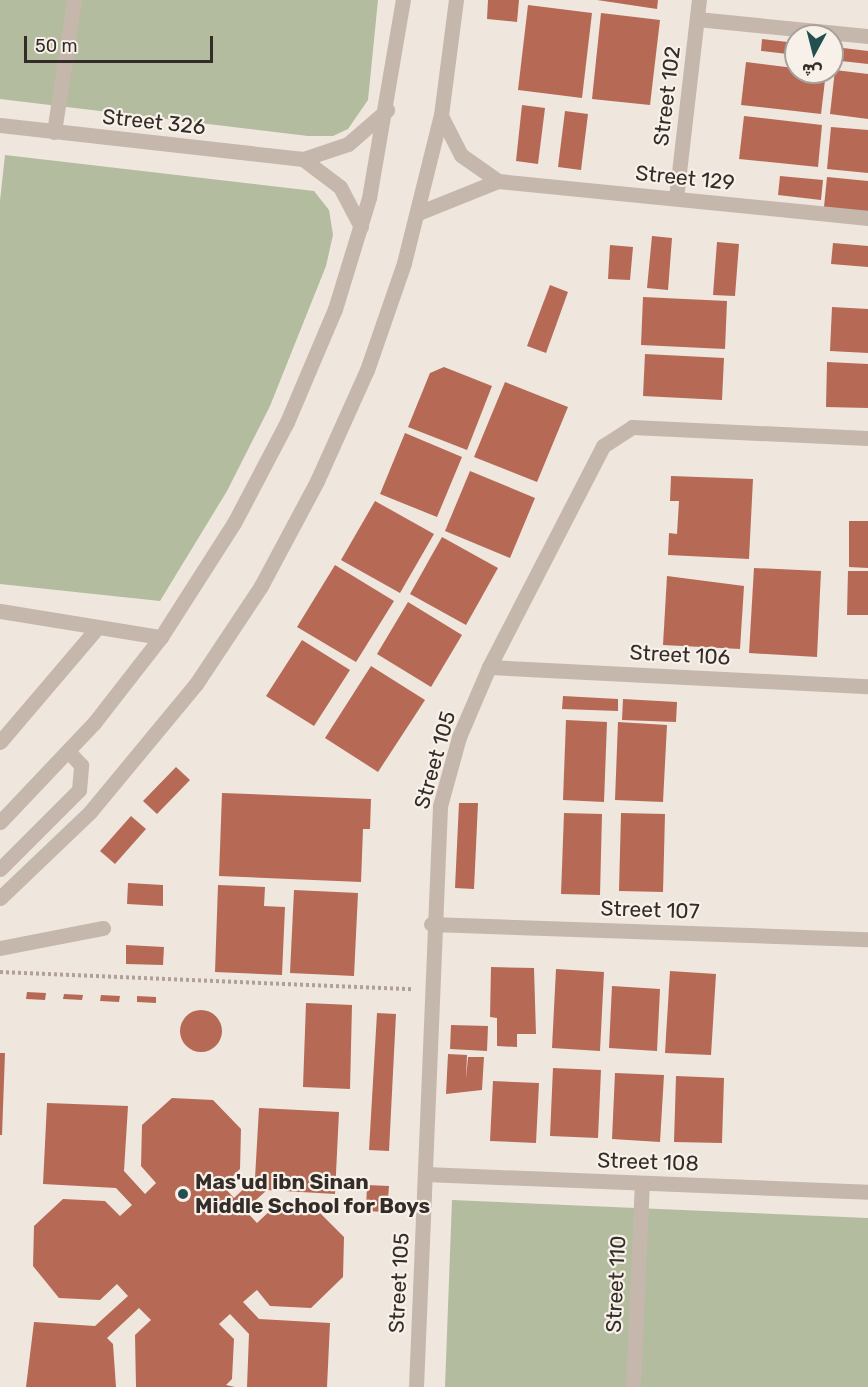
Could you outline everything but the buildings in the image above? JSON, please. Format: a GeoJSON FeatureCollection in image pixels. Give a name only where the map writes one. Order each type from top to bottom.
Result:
{"type":"FeatureCollection","features":[{"type":"Feature","properties":{"kind":"street"},"geometry":{"type":"LineString","coordinates":[[54,132],[74,0]]}},
{"type":"Feature","properties":{"kind":"street"},"geometry":{"type":"LineString","coordinates":[[0,822],[69,752],[161,637],[229,532],[287,423],[335,309],[361,227],[388,108],[403,0]]}},
{"type":"Feature","properties":{"kind":"street"},"geometry":{"type":"LineString","coordinates":[[0,898],[126,772],[196,684],[261,586],[342,428],[388,310],[418,213],[441,115],[456,0]]}},
{"type":"Feature","properties":{"kind":"street","name":"Street 102"},"geometry":{"type":"LineString","coordinates":[[676,198],[699,0]]}},
{"type":"Feature","properties":{"kind":"street"},"geometry":{"type":"LineString","coordinates":[[697,19],[868,36]]}},
{"type":"Feature","properties":{"kind":"street","name":"Street 326"},"geometry":{"type":"LineString","coordinates":[[0,126],[303,159],[348,144],[388,108]]}},
{"type":"Feature","properties":{"kind":"street","name":"Street 129"},"geometry":{"type":"LineString","coordinates":[[441,115],[461,155],[498,181]]}},
{"type":"Feature","properties":{"kind":"street"},"geometry":{"type":"LineString","coordinates":[[303,159],[340,187],[361,227]]}},
{"type":"Feature","properties":{"kind":"street","name":"Street 129"},"geometry":{"type":"LineString","coordinates":[[418,213],[498,181],[868,218]]}},
{"type":"Feature","properties":{"kind":"street","name":"Street 105"},"geometry":{"type":"LineString","coordinates":[[416,1387],[425,1174],[431,924],[440,806],[459,737],[489,667],[603,446],[632,427],[868,438]]}},
{"type":"Feature","properties":{"kind":"street"},"geometry":{"type":"LineString","coordinates":[[0,611],[161,637]]}},
{"type":"Feature","properties":{"kind":"street"},"geometry":{"type":"LineString","coordinates":[[0,741],[98,627]]}},
{"type":"Feature","properties":{"kind":"street","name":"Street 106"},"geometry":{"type":"LineString","coordinates":[[489,667],[868,686]]}},
{"type":"Feature","properties":{"kind":"street"},"geometry":{"type":"LineString","coordinates":[[0,869],[79,790],[81,765],[69,752]]}},
{"type":"Feature","properties":{"kind":"street","name":"Street 107"},"geometry":{"type":"LineString","coordinates":[[431,924],[868,939]]}},
{"type":"Feature","properties":{"kind":"street"},"geometry":{"type":"LineString","coordinates":[[0,948],[103,928]]}},
{"type":"Feature","properties":{"kind":"street","name":"Street 108"},"geometry":{"type":"LineString","coordinates":[[425,1174],[868,1191]]}},
{"type":"Feature","properties":{"kind":"street","name":"Street 110"},"geometry":{"type":"LineString","coordinates":[[633,1387],[642,1183]]}},
{"type":"Feature","properties":{"kind":"path"},"geometry":{"type":"LineString","coordinates":[[0,972],[429,989]]}},
{"type":"Feature","properties":{"kind":"green space"},"geometry":{"type":"Polygon","coordinates":[[[0,0],[378,0],[368,100],[348,129],[333,136],[308,136],[0,99],[0,0]]]}},
{"type":"Feature","properties":{"kind":"green space"},"geometry":{"type":"Polygon","coordinates":[[[5,155],[314,191],[329,210],[333,235],[326,266],[270,406],[227,491],[160,601],[0,584],[0,201],[5,155]]]}},
{"type":"Feature","properties":{"kind":"green space"},"geometry":{"type":"Polygon","coordinates":[[[452,1200],[868,1218],[868,1387],[445,1387],[452,1200]]]}},
{"type":"Feature","properties":{"kind":"place","name":"Mas'ud ibn Sinan Middle School for Boys"},"geometry":{"type":"Point","coordinates":[183,1194]}}]}
